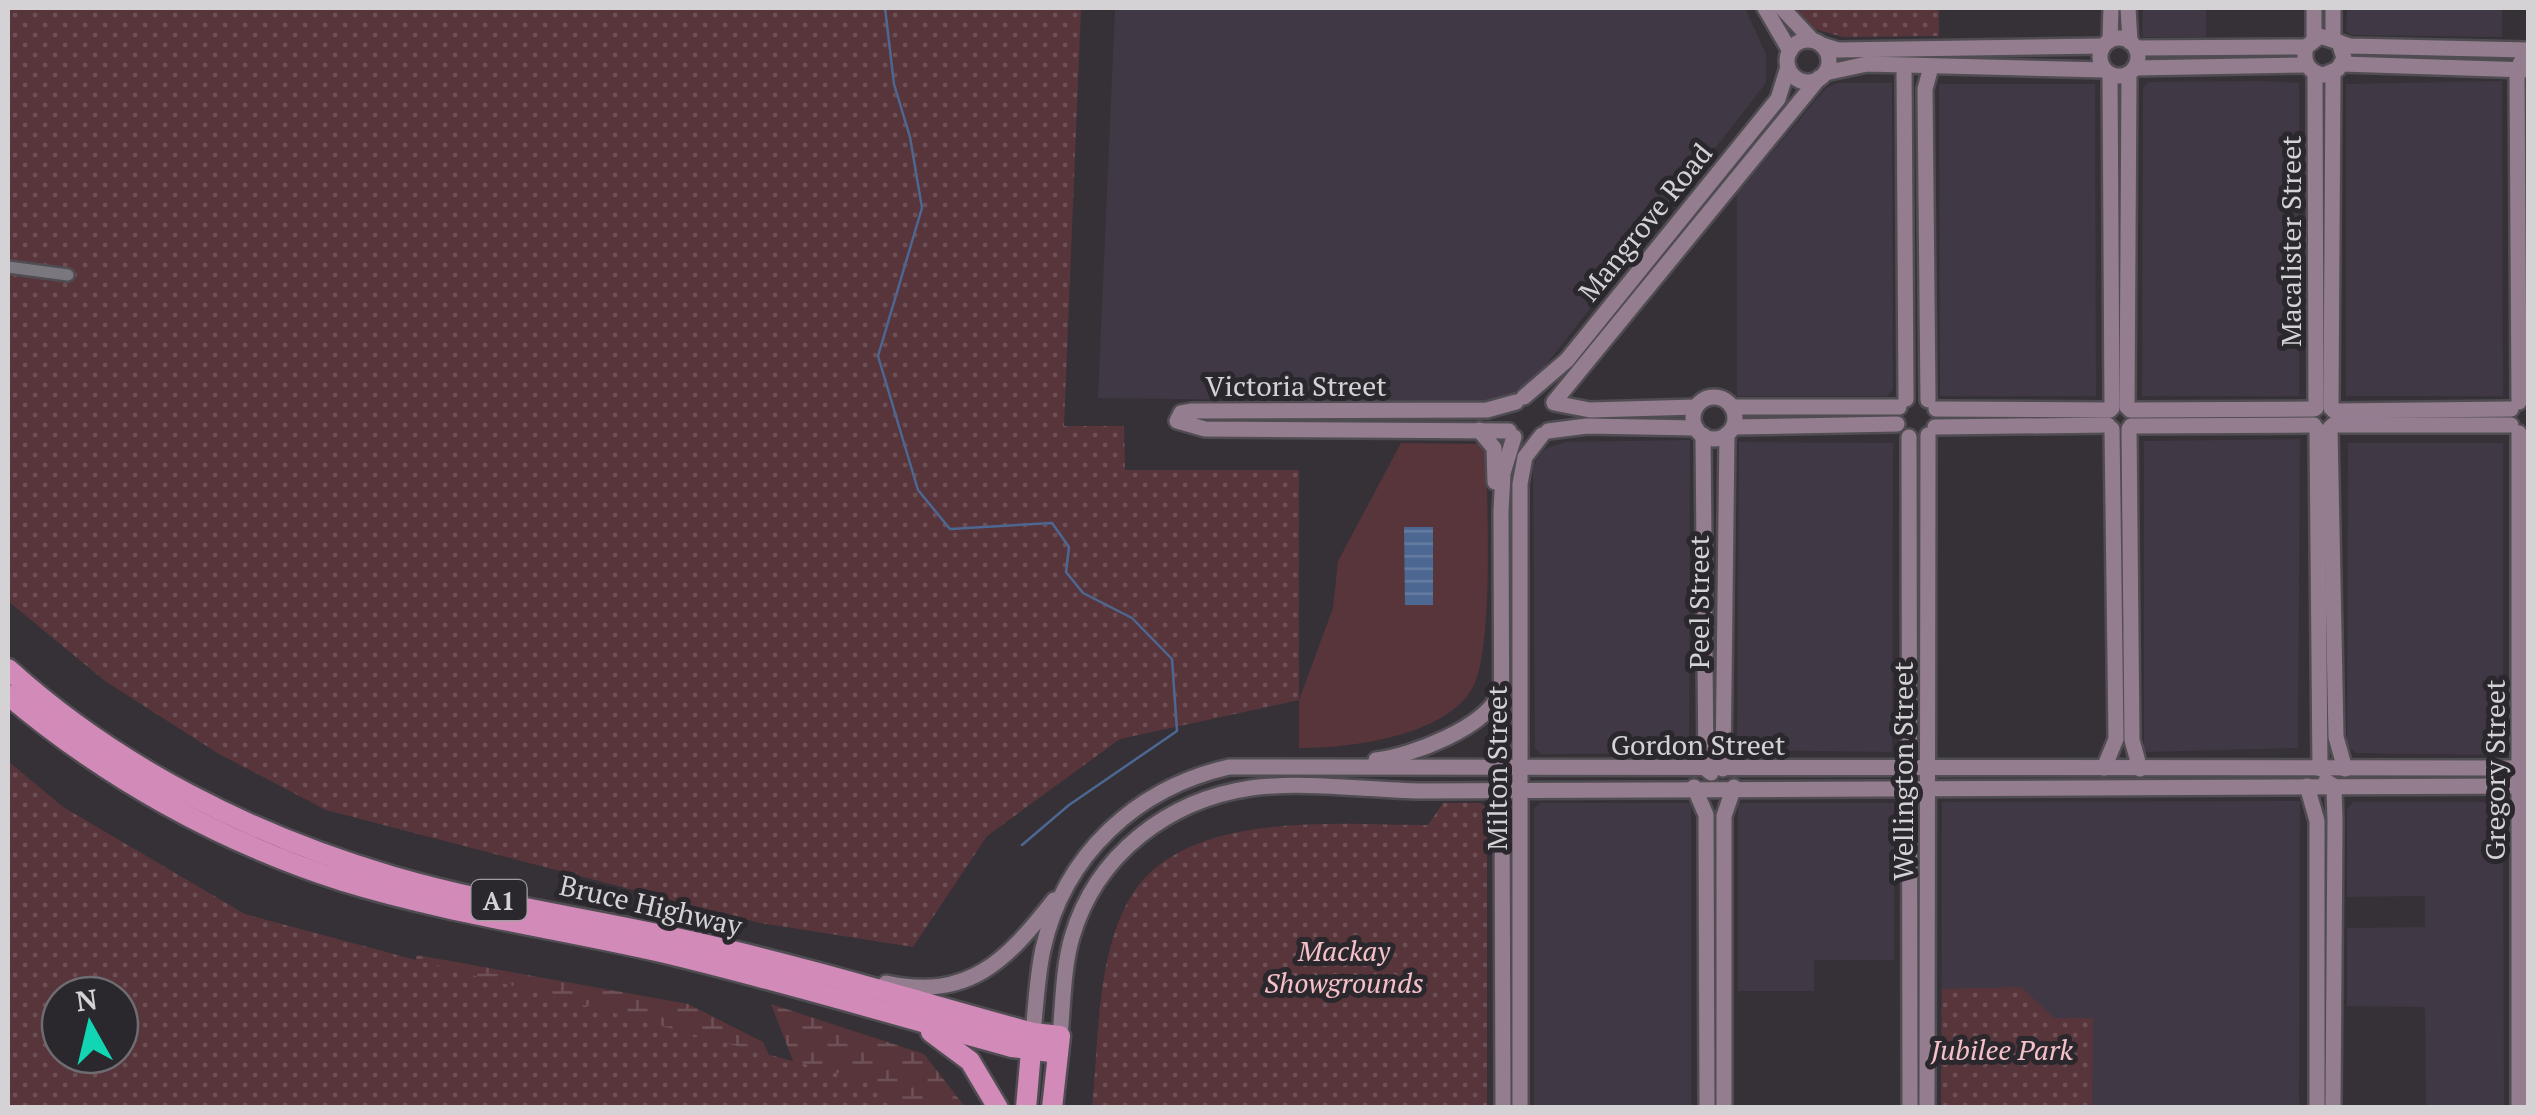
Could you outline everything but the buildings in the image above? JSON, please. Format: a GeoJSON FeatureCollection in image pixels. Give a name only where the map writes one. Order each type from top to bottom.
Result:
{"type":"FeatureCollection","features":[{"type":"Feature","properties":{"kind":"highway","name":"Bruce Highway"},"geometry":{"type":"LineString","coordinates":[[8,668],[138,767],[233,816],[317,852],[396,878],[737,951],[1032,1041]]}},
{"type":"Feature","properties":{"kind":"highway","name":"Bruce Highway"},"geometry":{"type":"LineString","coordinates":[[8,695],[134,786],[282,860],[416,901],[662,952],[901,1017],[1059,1044]]}},
{"type":"Feature","properties":{"kind":"highway","name":"A1"},"geometry":{"type":"LineString","coordinates":[[901,1017],[941,1036],[970,1061],[998,1108]]}},
{"type":"Feature","properties":{"kind":"highway"},"geometry":{"type":"LineString","coordinates":[[1026,1108],[1032,1041]]}},
{"type":"Feature","properties":{"kind":"highway"},"geometry":{"type":"LineString","coordinates":[[1052,1108],[1059,1044]]}},
{"type":"Feature","properties":{"kind":"street"},"geometry":{"type":"LineString","coordinates":[[1765,8],[1800,80],[1853,65],[2107,72],[2523,70]]}},
{"type":"Feature","properties":{"kind":"street"},"geometry":{"type":"LineString","coordinates":[[1782,8],[1817,43],[1829,62],[1822,75]]}},
{"type":"Feature","properties":{"kind":"street"},"geometry":{"type":"LineString","coordinates":[[2110,8],[2107,44],[2100,58],[2107,72],[2120,418],[2124,740],[2140,769]]}},
{"type":"Feature","properties":{"kind":"street"},"geometry":{"type":"LineString","coordinates":[[2120,418],[2133,44],[2128,8]]}},
{"type":"Feature","properties":{"kind":"street"},"geometry":{"type":"LineString","coordinates":[[2310,43],[2314,8]]}},
{"type":"Feature","properties":{"kind":"street"},"geometry":{"type":"LineString","coordinates":[[2333,8],[2336,40]]}},
{"type":"Feature","properties":{"kind":"street"},"geometry":{"type":"LineString","coordinates":[[1789,59],[1799,42],[1838,50],[2336,40],[2350,46],[2528,51]]}},
{"type":"Feature","properties":{"kind":"street","name":"Macalister Street"},"geometry":{"type":"LineString","coordinates":[[2324,418],[2336,40]]}},
{"type":"Feature","properties":{"kind":"street","name":"Macalister Street"},"geometry":{"type":"LineString","coordinates":[[2310,43],[2324,418],[2328,737],[2320,768]]}},
{"type":"Feature","properties":{"kind":"street","name":"Gregory Street"},"geometry":{"type":"LineString","coordinates":[[2519,1108],[2524,960],[2520,417],[2523,70],[2528,51]]}},
{"type":"Feature","properties":{"kind":"street","name":"Mangrove Road"},"geometry":{"type":"LineString","coordinates":[[1520,400],[1567,360],[1778,98],[1788,80],[1789,59]]}},
{"type":"Feature","properties":{"kind":"street"},"geometry":{"type":"LineString","coordinates":[[1904,66],[1900,410],[1909,436],[1932,431],[2120,418],[2520,417]]}},
{"type":"Feature","properties":{"kind":"street"},"geometry":{"type":"LineString","coordinates":[[1931,67],[1925,89],[1932,404]]}},
{"type":"Feature","properties":{"kind":"street","name":"Mangrove Road"},"geometry":{"type":"LineString","coordinates":[[1554,402],[1822,75]]}},
{"type":"Feature","properties":{"kind":"street"},"geometry":{"type":"LineString","coordinates":[[8,267],[68,276]]}},
{"type":"Feature","properties":{"kind":"street"},"geometry":{"type":"LineString","coordinates":[[1900,410],[1732,407],[1716,397],[1696,407],[1590,410],[1539,396],[1520,400],[1510,412],[1511,434],[1531,440],[1545,433],[1586,426],[1700,432],[1900,410],[1932,404],[2120,418]]}},
{"type":"Feature","properties":{"kind":"street","name":"Victoria Street"},"geometry":{"type":"LineString","coordinates":[[1511,434],[1478,430],[1205,429],[1177,421],[1180,413],[1192,411],[1487,410],[1520,400]]}},
{"type":"Feature","properties":{"kind":"street"},"geometry":{"type":"LineString","coordinates":[[1545,433],[1556,418],[1554,402]]}},
{"type":"Feature","properties":{"kind":"street","name":"Wellington Street"},"geometry":{"type":"LineString","coordinates":[[1928,1108],[1932,404]]}},
{"type":"Feature","properties":{"kind":"street","name":"Peel Street"},"geometry":{"type":"LineString","coordinates":[[1696,407],[1714,769]]}},
{"type":"Feature","properties":{"kind":"street","name":"Peel Street"},"geometry":{"type":"LineString","coordinates":[[1714,769],[1732,407]]}},
{"type":"Feature","properties":{"kind":"street"},"geometry":{"type":"LineString","coordinates":[[1478,430],[1494,448],[1494,500],[1501,530]]}},
{"type":"Feature","properties":{"kind":"street","name":"Milton Street"},"geometry":{"type":"LineString","coordinates":[[1520,1108],[1520,484],[1525,456],[1545,433]]}},
{"type":"Feature","properties":{"kind":"street","name":"Milton Street"},"geometry":{"type":"LineString","coordinates":[[1503,1108],[1501,530],[1502,478],[1511,434]]}},
{"type":"Feature","properties":{"kind":"street","name":"Wellington Street"},"geometry":{"type":"LineString","coordinates":[[1909,436],[1910,1108]]}},
{"type":"Feature","properties":{"kind":"street"},"geometry":{"type":"LineString","coordinates":[[1313,766],[1401,757],[1480,719],[1496,703],[1501,687]]}},
{"type":"Feature","properties":{"kind":"street","name":"Macalister Street"},"geometry":{"type":"LineString","coordinates":[[2328,737],[2345,769]]}},
{"type":"Feature","properties":{"kind":"street"},"geometry":{"type":"LineString","coordinates":[[2104,768],[2124,740]]}},
{"type":"Feature","properties":{"kind":"street","name":"Gordon Street"},"geometry":{"type":"LineString","coordinates":[[1032,1041],[1042,950],[1072,877],[1127,811],[1172,785],[1229,768],[1313,766],[1714,769],[1908,778]]}},
{"type":"Feature","properties":{"kind":"street","name":"Gordon Street"},"geometry":{"type":"LineString","coordinates":[[1059,1044],[1071,942],[1082,910],[1101,877],[1130,842],[1170,813],[1213,796],[1255,788],[1758,787],[2104,768],[2523,768]]}},
{"type":"Feature","properties":{"kind":"street"},"geometry":{"type":"LineString","coordinates":[[2320,768],[2333,778],[2372,779],[2392,786]]}},
{"type":"Feature","properties":{"kind":"street"},"geometry":{"type":"LineString","coordinates":[[1714,769],[1721,779],[1748,780],[1758,787]]}},
{"type":"Feature","properties":{"kind":"street"},"geometry":{"type":"LineString","coordinates":[[2246,769],[2317,776],[2334,786],[2333,1108]]}},
{"type":"Feature","properties":{"kind":"street","name":"Gordon Street"},"geometry":{"type":"LineString","coordinates":[[1927,777],[2307,786],[2523,786]]}},
{"type":"Feature","properties":{"kind":"street"},"geometry":{"type":"LineString","coordinates":[[2307,786],[2316,822],[2317,1108]]}},
{"type":"Feature","properties":{"kind":"street"},"geometry":{"type":"LineString","coordinates":[[1694,787],[1706,808],[1706,891],[1724,1108]]}},
{"type":"Feature","properties":{"kind":"street"},"geometry":{"type":"LineString","coordinates":[[1707,1108],[1724,890],[1724,816],[1734,787]]}},
{"type":"Feature","properties":{"kind":"street"},"geometry":{"type":"LineString","coordinates":[[2316,822],[2323,810],[2328,810],[2335,821]]}},
{"type":"Feature","properties":{"kind":"street"},"geometry":{"type":"LineString","coordinates":[[737,951],[904,987],[949,985],[984,972],[1016,948],[1072,877]]}},
{"type":"Feature","properties":{"kind":"street"},"geometry":{"type":"LineString","coordinates":[[1706,891],[1724,890]]}},
{"type":"Feature","properties":{"kind":"shaded area"},"geometry":{"type":"Polygon","coordinates":[[[1115,8],[1745,8],[1766,54],[1766,83],[1538,375],[1501,403],[1098,398],[1115,8]]]}},
{"type":"Feature","properties":{"kind":"shaded area"},"geometry":{"type":"Polygon","coordinates":[[[2143,8],[2206,8],[2206,37],[2142,37],[2143,8]]]}},
{"type":"Feature","properties":{"kind":"shaded area"},"geometry":{"type":"Polygon","coordinates":[[[2347,8],[2502,8],[2502,37],[2351,35],[2346,30],[2347,8]]]}},
{"type":"Feature","properties":{"kind":"shaded area"},"geometry":{"type":"Polygon","coordinates":[[[2502,81],[2503,396],[2346,396],[2346,84],[2502,81]]]}},
{"type":"Feature","properties":{"kind":"shaded area"},"geometry":{"type":"Polygon","coordinates":[[[2149,82],[2299,83],[2299,396],[2142,396],[2143,88],[2149,82]]]}},
{"type":"Feature","properties":{"kind":"shaded area"},"geometry":{"type":"Polygon","coordinates":[[[1837,83],[1892,83],[1893,390],[1887,396],[1737,396],[1737,194],[1826,88],[1837,83]]]}},
{"type":"Feature","properties":{"kind":"shaded area"},"geometry":{"type":"Polygon","coordinates":[[[1939,84],[2095,84],[2096,396],[1940,396],[1939,84]]]}},
{"type":"Feature","properties":{"kind":"shaded area"},"geometry":{"type":"Polygon","coordinates":[[[2300,439],[2298,748],[2144,752],[2144,441],[2300,439]]]}},
{"type":"Feature","properties":{"kind":"shaded area"},"geometry":{"type":"Polygon","coordinates":[[[1690,440],[1689,753],[1541,754],[1535,748],[1533,467],[1545,449],[1565,442],[1690,440]]]}},
{"type":"Feature","properties":{"kind":"shaded area"},"geometry":{"type":"Polygon","coordinates":[[[1739,442],[1893,443],[1892,752],[1737,750],[1739,442]]]}},
{"type":"Feature","properties":{"kind":"shaded area"},"geometry":{"type":"Polygon","coordinates":[[[2348,443],[2503,443],[2503,749],[2497,755],[2356,753],[2347,746],[2348,443]]]}},
{"type":"Feature","properties":{"kind":"shaded area"},"geometry":{"type":"Polygon","coordinates":[[[2300,801],[2299,1107],[1941,1108],[1942,802],[2300,801]]]}},
{"type":"Feature","properties":{"kind":"shaded area"},"geometry":{"type":"Polygon","coordinates":[[[2353,802],[2503,802],[2504,1107],[2426,1107],[2425,1007],[2347,1006],[2347,928],[2425,927],[2425,896],[2347,897],[2347,809],[2353,802]]]}},
{"type":"Feature","properties":{"kind":"shaded area"},"geometry":{"type":"Polygon","coordinates":[[[1540,803],[1691,803],[1691,1107],[1534,1107],[1534,809],[1540,803]]]}},
{"type":"Feature","properties":{"kind":"shaded area"},"geometry":{"type":"Polygon","coordinates":[[[1738,803],[1894,803],[1894,960],[1814,960],[1814,991],[1738,991],[1738,803]]]}},
{"type":"Feature","properties":{"kind":"green space"},"geometry":{"type":"Polygon","coordinates":[[[8,8],[1081,8],[1064,426],[1124,426],[1125,470],[1299,470],[1299,700],[1120,739],[987,836],[913,947],[760,923],[326,810],[219,754],[105,681],[8,601],[8,8]]]}},
{"type":"Feature","properties":{"kind":"green space"},"geometry":{"type":"Polygon","coordinates":[[[1796,8],[1939,8],[1939,36],[1843,37],[1811,28],[1796,8]]]}},
{"type":"Feature","properties":{"kind":"green space"},"geometry":{"type":"Polygon","coordinates":[[[1401,443],[1479,444],[1486,452],[1488,574],[1480,668],[1473,687],[1460,704],[1419,728],[1369,742],[1299,748],[1299,700],[1333,608],[1338,561],[1401,443]]]}},
{"type":"Feature","properties":{"kind":"green space"},"geometry":{"type":"Polygon","coordinates":[[[8,761],[63,807],[245,914],[882,1085],[894,1107],[8,1107],[8,761]]]}},
{"type":"Feature","properties":{"kind":"green space","name":"Mackay Showgrounds"},"geometry":{"type":"Polygon","coordinates":[[[1443,803],[1481,803],[1487,809],[1487,1107],[1092,1107],[1101,1000],[1111,946],[1130,898],[1154,869],[1186,849],[1224,835],[1265,828],[1308,824],[1428,825],[1443,803]]]}},
{"type":"Feature","properties":{"kind":"green space"},"geometry":{"type":"Polygon","coordinates":[[[417,955],[688,1004],[763,1042],[793,1107],[387,1063],[417,955]]]}},
{"type":"Feature","properties":{"kind":"green space","name":"Jubilee Park"},"geometry":{"type":"Polygon","coordinates":[[[2021,987],[2054,1018],[2093,1018],[2092,1107],[1941,1107],[1942,989],[2021,987]]]}},
{"type":"Feature","properties":{"kind":"green space"},"geometry":{"type":"Polygon","coordinates":[[[771,1004],[924,1054],[965,1107],[811,1107],[771,1004]]]}},
{"type":"Feature","properties":{"kind":"water"},"geometry":{"type":"Polygon","coordinates":[[[1404,527],[1433,527],[1433,605],[1405,605],[1404,527]]]}},
{"type":"Feature","properties":{"kind":"waterway"},"geometry":{"type":"LineString","coordinates":[[885,8],[894,84],[910,137],[922,208],[878,356],[918,490],[950,529],[1052,523],[1069,547],[1066,572],[1083,593],[1132,618],[1172,659],[1177,731],[1069,805],[1022,845]]}}]}
